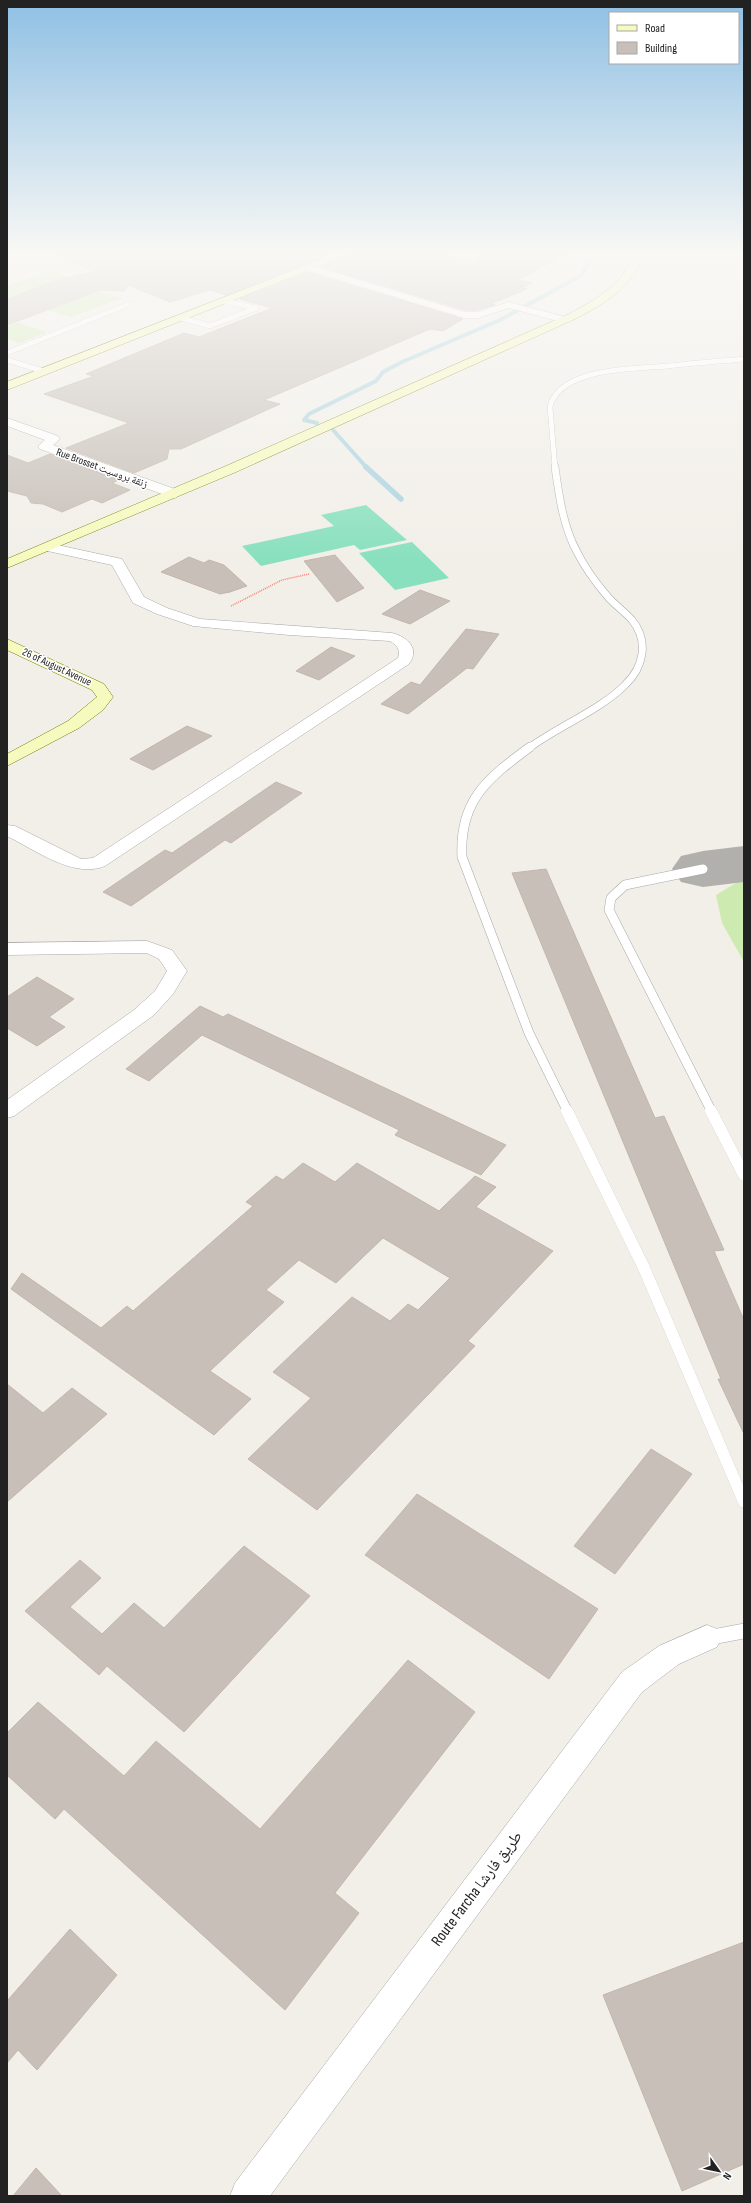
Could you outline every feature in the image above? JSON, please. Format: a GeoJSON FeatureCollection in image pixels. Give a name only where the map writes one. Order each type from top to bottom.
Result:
{"type":"FeatureCollection","features":[{"type":"Feature","properties":{"kind":"street"},"geometry":{"type":"LineString","coordinates":[[7,386],[85,356]]}},
{"type":"Feature","properties":{"kind":"street"},"geometry":{"type":"LineString","coordinates":[[7,564],[174,494],[484,356]]}},
{"type":"Feature","properties":{"kind":"street","name":"Rue Brosset زنقة بروسيت"},"geometry":{"type":"LineString","coordinates":[[7,422],[54,439],[44,446],[174,494]]}},
{"type":"Feature","properties":{"kind":"street"},"geometry":{"type":"LineString","coordinates":[[10,830],[77,864],[92,865],[99,862],[397,665],[407,657],[408,652],[402,642],[392,637],[290,631],[198,623],[162,611],[138,600],[117,562],[48,547]]}},
{"type":"Feature","properties":{"kind":"street","name":"26 of August Avenue"},"geometry":{"type":"LineString","coordinates":[[7,644],[98,687],[105,697],[98,707],[82,718],[7,761]]}},
{"type":"Feature","properties":{"kind":"street"},"geometry":{"type":"LineString","coordinates":[[7,949],[148,947],[160,949],[173,960],[177,971],[171,985],[161,999],[7,1111]]}},
{"type":"Feature","properties":{"kind":"street","name":"Route Farcha طريق فارشا"},"geometry":{"type":"LineString","coordinates":[[248,2196],[632,1682],[669,1655],[706,1638]]}},
{"type":"Feature","properties":{"kind":"lane"},"geometry":{"type":"LineString","coordinates":[[7,360],[44,372]]}},
{"type":"Feature","properties":{"kind":"lane"},"geometry":{"type":"LineString","coordinates":[[744,360],[608,371],[568,384],[552,398],[549,408],[552,440],[566,528],[574,546],[588,570],[610,599],[634,624],[642,641],[642,655],[636,671],[619,691],[544,737],[491,778],[470,804],[464,816],[460,843],[462,857],[529,1033],[644,1268],[744,1502]]}},
{"type":"Feature","properties":{"kind":"lane"},"geometry":{"type":"LineString","coordinates":[[703,869],[625,884],[611,898],[609,910],[744,1175]]}},
{"type":"Feature","properties":{"kind":"lane","name":"Route Farcha طريق فارشا"},"geometry":{"type":"LineString","coordinates":[[706,1638],[744,1631]]}},
{"type":"Feature","properties":{"kind":"path"},"geometry":{"type":"LineString","coordinates":[[198,623],[282,580],[309,574]]}},
{"type":"Feature","properties":{"kind":"green space"},"geometry":{"type":"Polygon","coordinates":[[[366,505],[407,540],[360,550],[354,545],[261,566],[242,546],[334,526],[321,515],[366,505]]]}},
{"type":"Feature","properties":{"kind":"green space"},"geometry":{"type":"Polygon","coordinates":[[[412,542],[449,578],[395,590],[359,553],[412,542]]]}},
{"type":"Feature","properties":{"kind":"green space"},"geometry":{"type":"Polygon","coordinates":[[[744,878],[744,962],[722,923],[716,895],[744,878]]]}},
{"type":"Feature","properties":{"kind":"building"},"geometry":{"type":"Polygon","coordinates":[[[129,356],[367,356],[264,400],[280,404],[181,449],[169,449],[167,459],[134,473],[66,448],[129,423],[44,394],[94,376],[86,374],[129,356]]]}},
{"type":"Feature","properties":{"kind":"building"},"geometry":{"type":"Polygon","coordinates":[[[50,454],[119,480],[112,483],[130,490],[102,503],[92,499],[62,512],[43,504],[31,503],[27,496],[7,491],[7,455],[28,463],[50,454]]]}},
{"type":"Feature","properties":{"kind":"building"},"geometry":{"type":"Polygon","coordinates":[[[335,555],[364,588],[337,602],[304,561],[335,555]]]}},
{"type":"Feature","properties":{"kind":"building"},"geometry":{"type":"Polygon","coordinates":[[[189,557],[204,563],[209,560],[224,565],[247,586],[220,594],[161,572],[189,557]]]}},
{"type":"Feature","properties":{"kind":"building"},"geometry":{"type":"Polygon","coordinates":[[[420,590],[450,601],[410,624],[382,614],[420,590]]]}},
{"type":"Feature","properties":{"kind":"building"},"geometry":{"type":"Polygon","coordinates":[[[466,629],[499,634],[473,669],[467,668],[408,714],[381,704],[411,682],[420,685],[466,629]]]}},
{"type":"Feature","properties":{"kind":"building"},"geometry":{"type":"Polygon","coordinates":[[[331,647],[355,656],[319,680],[296,671],[331,647]]]}},
{"type":"Feature","properties":{"kind":"building"},"geometry":{"type":"Polygon","coordinates":[[[187,726],[212,736],[153,770],[130,759],[187,726]]]}},
{"type":"Feature","properties":{"kind":"building"},"geometry":{"type":"Polygon","coordinates":[[[276,782],[302,793],[231,843],[225,840],[131,906],[103,892],[165,850],[172,853],[276,782]]]}},
{"type":"Feature","properties":{"kind":"building"},"geometry":{"type":"Polygon","coordinates":[[[546,869],[655,1118],[664,1116],[724,1250],[714,1251],[744,1320],[744,1434],[718,1379],[721,1379],[512,873],[546,869]]]}},
{"type":"Feature","properties":{"kind":"building"},"geometry":{"type":"Polygon","coordinates":[[[37,977],[74,999],[49,1017],[65,1027],[37,1046],[7,1028],[7,997],[37,977]]]}},
{"type":"Feature","properties":{"kind":"building"},"geometry":{"type":"Polygon","coordinates":[[[200,1006],[223,1017],[228,1014],[506,1145],[481,1175],[395,1135],[399,1130],[202,1035],[149,1081],[126,1069],[200,1006]]]}},
{"type":"Feature","properties":{"kind":"building"},"geometry":{"type":"Polygon","coordinates":[[[303,1163],[335,1182],[357,1163],[439,1211],[475,1176],[496,1187],[476,1207],[553,1251],[468,1341],[475,1346],[317,1510],[248,1459],[311,1398],[273,1372],[352,1297],[390,1321],[408,1304],[418,1310],[450,1278],[383,1238],[336,1283],[299,1260],[266,1290],[284,1302],[210,1371],[251,1399],[214,1435],[11,1289],[22,1273],[101,1328],[127,1306],[133,1311],[253,1206],[246,1202],[276,1176],[283,1180],[303,1163]]]}},
{"type":"Feature","properties":{"kind":"building"},"geometry":{"type":"Polygon","coordinates":[[[7,1384],[43,1413],[72,1388],[107,1414],[7,1502],[7,1384]]]}},
{"type":"Feature","properties":{"kind":"building"},"geometry":{"type":"Polygon","coordinates":[[[651,1449],[692,1474],[615,1574],[574,1546],[651,1449]]]}},
{"type":"Feature","properties":{"kind":"building"},"geometry":{"type":"Polygon","coordinates":[[[417,1494],[598,1609],[549,1679],[365,1555],[417,1494]]]}},
{"type":"Feature","properties":{"kind":"building"},"geometry":{"type":"Polygon","coordinates":[[[244,1546],[310,1596],[184,1732],[107,1666],[99,1675],[25,1611],[80,1560],[101,1578],[70,1607],[102,1634],[134,1603],[164,1628],[244,1546]]]}},
{"type":"Feature","properties":{"kind":"building"},"geometry":{"type":"Polygon","coordinates":[[[408,1660],[475,1712],[335,1893],[359,1913],[285,2010],[64,1809],[55,1819],[7,1775],[7,1733],[38,1702],[124,1776],[156,1741],[260,1829],[408,1660]]]}},
{"type":"Feature","properties":{"kind":"building"},"geometry":{"type":"Polygon","coordinates":[[[70,1929],[117,1975],[37,2070],[18,2050],[7,2063],[7,2001],[70,1929]]]}},
{"type":"Feature","properties":{"kind":"building"},"geometry":{"type":"Polygon","coordinates":[[[744,1942],[744,2164],[682,2191],[603,1995],[744,1942]]]}},
{"type":"Feature","properties":{"kind":"building"},"geometry":{"type":"Polygon","coordinates":[[[36,2168],[62,2196],[13,2196],[36,2168]]]}},
{"type":"Feature","properties":{"kind":"waterway"},"geometry":{"type":"LineString","coordinates":[[317,423],[304,420],[309,414],[376,381],[383,372],[416,356]]}},
{"type":"Feature","properties":{"kind":"waterway"},"geometry":{"type":"LineString","coordinates":[[333,430],[367,468]]}},
{"type":"Feature","properties":{"kind":"waterway"},"geometry":{"type":"LineString","coordinates":[[367,468],[401,499]]}},
{"type":"Feature","properties":{"kind":"taxiway"},"geometry":{"type":"LineString","coordinates":[[703,869],[744,864]]}}]}
